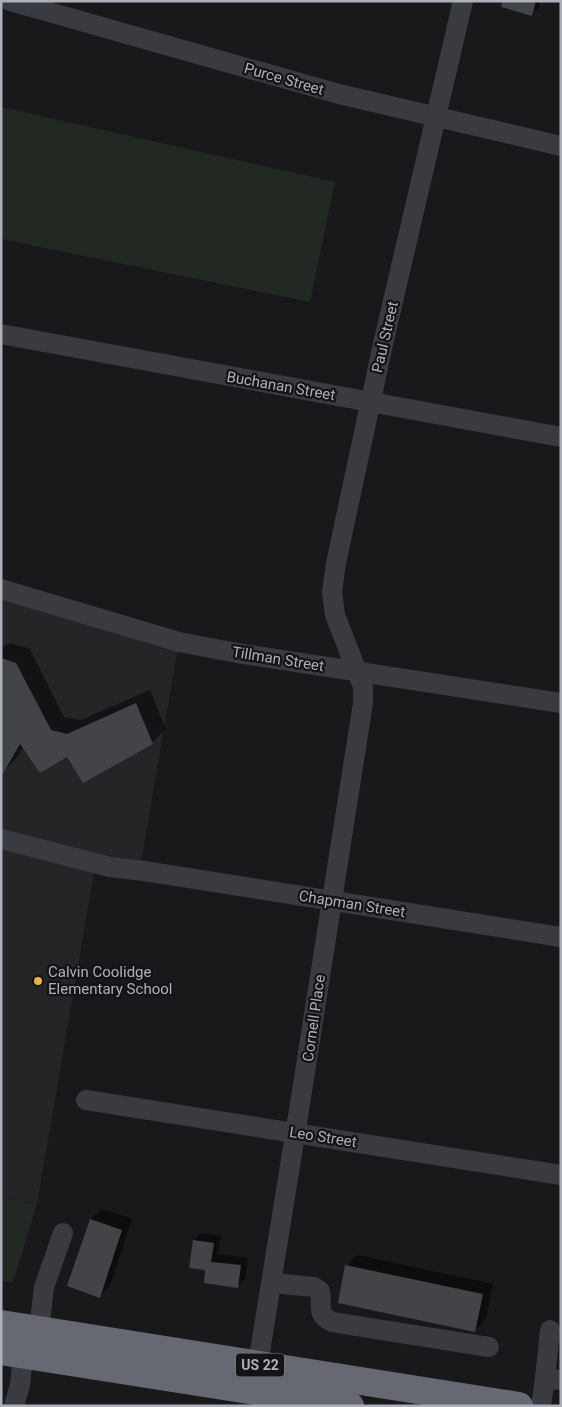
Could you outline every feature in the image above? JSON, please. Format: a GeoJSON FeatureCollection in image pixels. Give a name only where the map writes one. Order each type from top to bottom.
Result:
{"type":"FeatureCollection","features":[{"type":"Feature","properties":{"kind":"highway","name":"US 22"},"geometry":{"type":"LineString","coordinates":[[1,1324],[519,1406]]}},
{"type":"Feature","properties":{"kind":"highway","name":"US 22"},"geometry":{"type":"LineString","coordinates":[[12,1352],[245,1398],[350,1406]]}},
{"type":"Feature","properties":{"kind":"street","name":"Purce Street"},"geometry":{"type":"LineString","coordinates":[[10,1],[339,94],[561,146]]}},
{"type":"Feature","properties":{"kind":"street","name":"Paul Street"},"geometry":{"type":"LineString","coordinates":[[358,672],[336,615],[332,592],[336,563],[370,402],[464,1]]}},
{"type":"Feature","properties":{"kind":"street","name":"Buchanan Street"},"geometry":{"type":"LineString","coordinates":[[1,334],[561,437]]}},
{"type":"Feature","properties":{"kind":"street","name":"Tillman Street"},"geometry":{"type":"LineString","coordinates":[[1,589],[179,642],[237,653],[561,703]]}},
{"type":"Feature","properties":{"kind":"street","name":"Cornell Place"},"geometry":{"type":"LineString","coordinates":[[258,1364],[297,1133],[331,900],[363,703],[363,687],[358,672]]}},
{"type":"Feature","properties":{"kind":"street","name":"Chapman Street"},"geometry":{"type":"LineString","coordinates":[[1,839],[110,867],[561,937]]}},
{"type":"Feature","properties":{"kind":"street","name":"Leo Street"},"geometry":{"type":"LineString","coordinates":[[86,1100],[561,1175]]}},
{"type":"Feature","properties":{"kind":"street"},"geometry":{"type":"LineString","coordinates":[[39,1330],[44,1287],[63,1233]]}},
{"type":"Feature","properties":{"kind":"street"},"geometry":{"type":"LineString","coordinates":[[272,1282],[314,1287],[320,1291],[322,1314],[332,1322],[489,1347]]}},
{"type":"Feature","properties":{"kind":"street"},"geometry":{"type":"LineString","coordinates":[[541,1406],[553,1379],[550,1330]]}},
{"type":"Feature","properties":{"kind":"street"},"geometry":{"type":"LineString","coordinates":[[12,1352],[20,1385],[14,1406]]}},
{"type":"Feature","properties":{"kind":"shaded area"},"geometry":{"type":"Polygon","coordinates":[[[1,107],[335,182],[310,302],[1,239],[1,107]]]}},
{"type":"Feature","properties":{"kind":"shaded area","name":"Calvin Coolidge Elementary School"},"geometry":{"type":"Polygon","coordinates":[[[1,589],[179,642],[140,868],[96,861],[37,1204],[1,1197],[1,589]]]}},
{"type":"Feature","properties":{"kind":"shaded area"},"geometry":{"type":"Polygon","coordinates":[[[1,1197],[37,1204],[13,1282],[1,1281],[1,1197]]]}},
{"type":"Feature","properties":{"kind":"building"},"geometry":{"type":"Polygon","coordinates":[[[503,1],[536,1],[532,16],[501,7],[503,1]]]}},
{"type":"Feature","properties":{"kind":"building"},"geometry":{"type":"Polygon","coordinates":[[[1,658],[16,663],[51,730],[67,734],[136,703],[153,744],[83,783],[67,757],[40,773],[20,744],[1,777],[1,658]]]}},
{"type":"Feature","properties":{"kind":"building"},"geometry":{"type":"Polygon","coordinates":[[[90,1219],[122,1230],[100,1298],[67,1286],[90,1219]]]}},
{"type":"Feature","properties":{"kind":"building"},"geometry":{"type":"Polygon","coordinates":[[[193,1240],[214,1243],[211,1262],[241,1265],[238,1288],[204,1283],[205,1270],[189,1268],[193,1240]]]}},
{"type":"Feature","properties":{"kind":"building"},"geometry":{"type":"Polygon","coordinates":[[[345,1265],[483,1294],[475,1332],[338,1303],[345,1265]]]}},
{"type":"Feature","properties":{"kind":"place","name":"Calvin Coolidge Elementary School"},"geometry":{"type":"Point","coordinates":[38,981]}}]}
